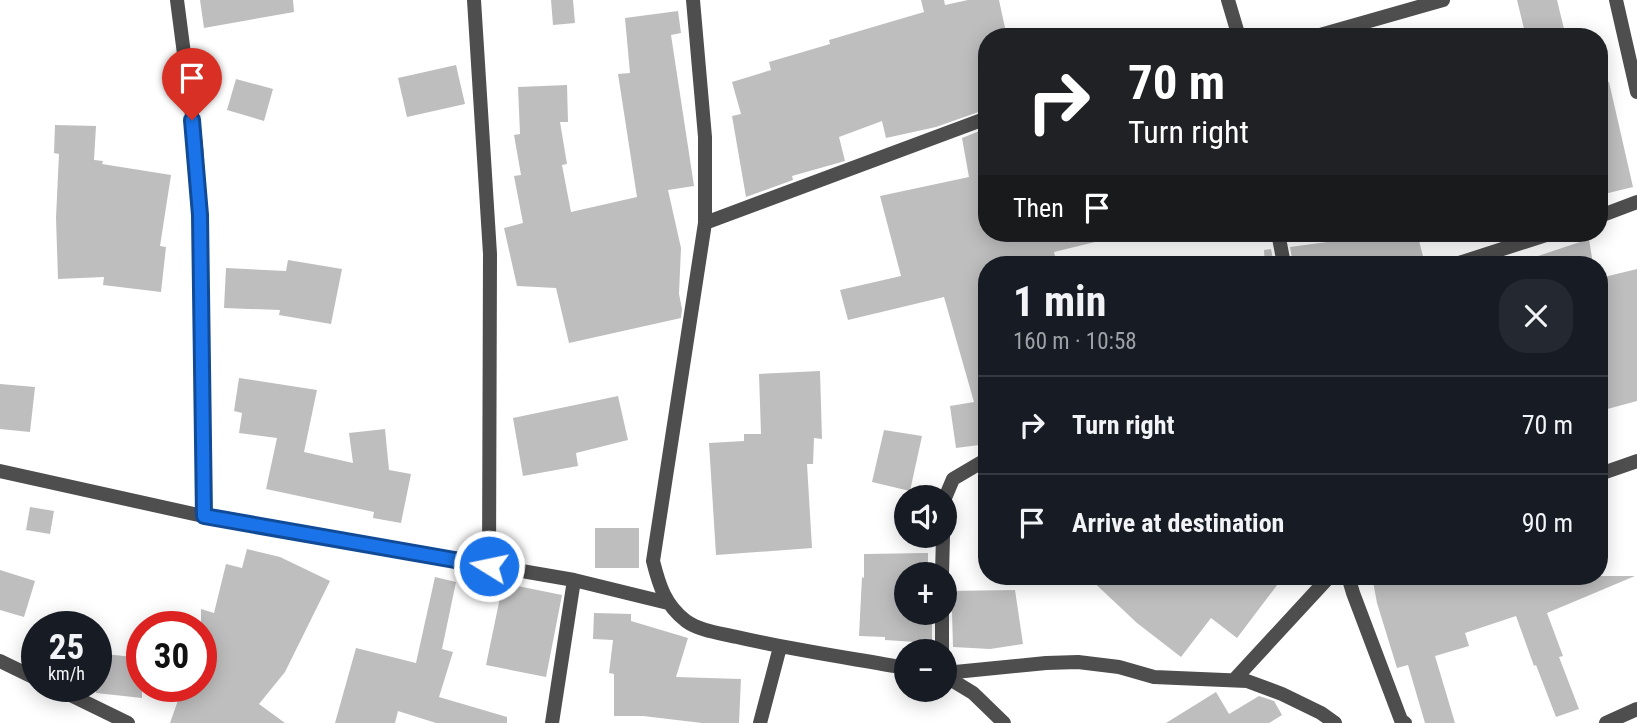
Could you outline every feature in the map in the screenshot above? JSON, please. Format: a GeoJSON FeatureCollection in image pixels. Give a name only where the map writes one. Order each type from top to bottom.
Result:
{"type":"FeatureCollection","features":[{"type":"Feature","properties":{"kind":"street"},"geometry":{"type":"LineString","coordinates":[[177,0],[196,146],[200,215],[204,516]]}},
{"type":"Feature","properties":{"kind":"street"},"geometry":{"type":"LineString","coordinates":[[474,0],[490,254],[489,566]]}},
{"type":"Feature","properties":{"kind":"street"},"geometry":{"type":"LineString","coordinates":[[693,0],[705,137],[705,223],[653,561],[659,583],[668,603],[687,622],[706,630],[780,647],[894,666]]}},
{"type":"Feature","properties":{"kind":"street"},"geometry":{"type":"LineString","coordinates":[[1228,0],[1236,28]]}},
{"type":"Feature","properties":{"kind":"street"},"geometry":{"type":"LineString","coordinates":[[1345,28],[1443,0]]}},
{"type":"Feature","properties":{"kind":"street"},"geometry":{"type":"LineString","coordinates":[[1616,0],[1637,92]]}},
{"type":"Feature","properties":{"kind":"street"},"geometry":{"type":"LineString","coordinates":[[705,223],[978,121]]}},
{"type":"Feature","properties":{"kind":"street"},"geometry":{"type":"LineString","coordinates":[[1608,213],[1637,202]]}},
{"type":"Feature","properties":{"kind":"street"},"geometry":{"type":"LineString","coordinates":[[1481,256],[1524,242]]}},
{"type":"Feature","properties":{"kind":"street"},"geometry":{"type":"LineString","coordinates":[[1608,471],[1637,461]]}},
{"type":"Feature","properties":{"kind":"street"},"geometry":{"type":"LineString","coordinates":[[951,485],[954,479],[978,464]]}},
{"type":"Feature","properties":{"kind":"street"},"geometry":{"type":"LineString","coordinates":[[0,471],[204,516],[574,580],[668,603]]}},
{"type":"Feature","properties":{"kind":"street"},"geometry":{"type":"LineString","coordinates":[[552,723],[574,580]]}},
{"type":"Feature","properties":{"kind":"street"},"geometry":{"type":"LineString","coordinates":[[1234,680],[1322,585]]}},
{"type":"Feature","properties":{"kind":"street"},"geometry":{"type":"LineString","coordinates":[[1351,585],[1401,720],[1405,723]]}},
{"type":"Feature","properties":{"kind":"street"},"geometry":{"type":"LineString","coordinates":[[760,723],[780,647]]}},
{"type":"Feature","properties":{"kind":"street"},"geometry":{"type":"LineString","coordinates":[[0,661],[21,671]]}},
{"type":"Feature","properties":{"kind":"street"},"geometry":{"type":"LineString","coordinates":[[957,673],[1078,662],[1119,667],[1154,677],[1247,681],[1282,694],[1335,723]]}},
{"type":"Feature","properties":{"kind":"street"},"geometry":{"type":"LineString","coordinates":[[957,682],[973,693],[1004,723]]}},
{"type":"Feature","properties":{"kind":"street"},"geometry":{"type":"LineString","coordinates":[[85,702],[128,723]]}},
{"type":"Feature","properties":{"kind":"street"},"geometry":{"type":"LineString","coordinates":[[1606,723],[1637,709]]}},
{"type":"Feature","properties":{"kind":"building"},"geometry":{"type":"Polygon","coordinates":[[[200,0],[293,0],[294,12],[204,28],[200,0]]]}},
{"type":"Feature","properties":{"kind":"building"},"geometry":{"type":"Polygon","coordinates":[[[551,0],[573,0],[575,23],[553,25],[551,0]]]}},
{"type":"Feature","properties":{"kind":"building"},"geometry":{"type":"Polygon","coordinates":[[[921,0],[944,0],[945,5],[968,0],[999,0],[1005,28],[978,28],[978,112],[936,127],[886,138],[882,121],[839,137],[845,161],[792,176],[793,180],[746,197],[732,116],[741,114],[732,82],[771,70],[769,62],[830,44],[829,40],[924,12],[921,0]]]}},
{"type":"Feature","properties":{"kind":"building"},"geometry":{"type":"Polygon","coordinates":[[[1517,0],[1557,0],[1564,28],[1524,28],[1517,0]]]}},
{"type":"Feature","properties":{"kind":"building"},"geometry":{"type":"Polygon","coordinates":[[[678,11],[681,33],[671,35],[694,186],[668,190],[681,248],[681,318],[569,343],[556,288],[517,286],[504,228],[523,223],[514,176],[521,175],[514,135],[520,134],[518,87],[567,85],[568,122],[560,122],[567,164],[562,165],[571,212],[637,197],[618,74],[630,73],[625,18],[678,11]]]}},
{"type":"Feature","properties":{"kind":"building"},"geometry":{"type":"Polygon","coordinates":[[[456,65],[465,104],[407,117],[398,78],[456,65]]]}},
{"type":"Feature","properties":{"kind":"building"},"geometry":{"type":"Polygon","coordinates":[[[236,79],[273,89],[264,121],[227,110],[236,79]]]}},
{"type":"Feature","properties":{"kind":"building"},"geometry":{"type":"Polygon","coordinates":[[[1608,82],[1633,187],[1608,193],[1608,82]]]}},
{"type":"Feature","properties":{"kind":"building"},"geometry":{"type":"Polygon","coordinates":[[[55,125],[96,126],[94,160],[103,161],[102,164],[171,175],[160,246],[166,247],[161,292],[103,285],[104,277],[58,279],[56,218],[59,154],[54,153],[55,125]]]}},
{"type":"Feature","properties":{"kind":"building"},"geometry":{"type":"Polygon","coordinates":[[[978,132],[978,242],[1095,242],[1054,252],[1055,256],[978,256],[978,445],[956,448],[950,406],[974,402],[944,297],[848,320],[840,290],[901,276],[880,196],[969,177],[962,138],[978,132]]]}},
{"type":"Feature","properties":{"kind":"building"},"geometry":{"type":"Polygon","coordinates":[[[1327,242],[1419,242],[1423,256],[1292,256],[1290,247],[1327,242]]]}},
{"type":"Feature","properties":{"kind":"building"},"geometry":{"type":"Polygon","coordinates":[[[1580,242],[1589,242],[1592,256],[1538,256],[1580,242]]]}},
{"type":"Feature","properties":{"kind":"building"},"geometry":{"type":"Polygon","coordinates":[[[1271,249],[1272,256],[1264,256],[1264,250],[1271,249]]]}},
{"type":"Feature","properties":{"kind":"building"},"geometry":{"type":"Polygon","coordinates":[[[288,260],[342,269],[331,324],[279,315],[280,310],[224,308],[226,268],[286,271],[288,260]]]}},
{"type":"Feature","properties":{"kind":"building"},"geometry":{"type":"Polygon","coordinates":[[[1637,269],[1637,401],[1608,409],[1608,276],[1637,269]]]}},
{"type":"Feature","properties":{"kind":"building"},"geometry":{"type":"Polygon","coordinates":[[[820,371],[822,439],[814,438],[813,464],[807,464],[812,548],[716,555],[709,443],[744,441],[744,434],[761,434],[759,374],[820,371]]]}},
{"type":"Feature","properties":{"kind":"building"},"geometry":{"type":"Polygon","coordinates":[[[239,378],[317,390],[304,452],[353,463],[349,433],[385,429],[389,470],[411,474],[401,523],[373,518],[374,512],[266,489],[277,438],[239,433],[242,413],[234,411],[239,378]]]}},
{"type":"Feature","properties":{"kind":"building"},"geometry":{"type":"Polygon","coordinates":[[[0,384],[35,387],[30,432],[0,429],[0,384]]]}},
{"type":"Feature","properties":{"kind":"building"},"geometry":{"type":"Polygon","coordinates":[[[618,396],[628,440],[576,453],[578,466],[523,476],[513,418],[618,396]]]}},
{"type":"Feature","properties":{"kind":"building"},"geometry":{"type":"Polygon","coordinates":[[[884,430],[922,436],[911,485],[894,485],[894,487],[872,482],[884,430]]]}},
{"type":"Feature","properties":{"kind":"building"},"geometry":{"type":"Polygon","coordinates":[[[30,507],[54,511],[50,534],[26,530],[30,507]]]}},
{"type":"Feature","properties":{"kind":"building"},"geometry":{"type":"Polygon","coordinates":[[[595,528],[639,528],[639,568],[595,568],[595,528]]]}},
{"type":"Feature","properties":{"kind":"building"},"geometry":{"type":"Polygon","coordinates":[[[247,549],[280,557],[330,581],[285,672],[259,704],[285,723],[170,723],[177,702],[217,702],[217,611],[214,611],[226,564],[242,568],[247,549]]]}},
{"type":"Feature","properties":{"kind":"building"},"geometry":{"type":"Polygon","coordinates":[[[928,553],[928,562],[894,562],[894,625],[932,625],[932,639],[894,641],[885,640],[885,637],[859,636],[864,554],[928,553]]]}},
{"type":"Feature","properties":{"kind":"building"},"geometry":{"type":"Polygon","coordinates":[[[0,570],[35,581],[26,611],[21,611],[21,616],[0,610],[0,570]]]}},
{"type":"Feature","properties":{"kind":"building"},"geometry":{"type":"Polygon","coordinates":[[[1608,576],[1635,576],[1547,613],[1563,656],[1559,657],[1579,709],[1556,717],[1516,616],[1465,633],[1469,646],[1435,656],[1455,723],[1425,723],[1408,665],[1397,668],[1374,585],[1608,585],[1608,576]]]}},
{"type":"Feature","properties":{"kind":"building"},"geometry":{"type":"Polygon","coordinates":[[[435,577],[456,582],[442,649],[453,652],[439,697],[507,717],[507,723],[436,723],[398,711],[395,723],[335,723],[356,648],[416,663],[435,577]]]}},
{"type":"Feature","properties":{"kind":"building"},"geometry":{"type":"Polygon","coordinates":[[[503,583],[562,595],[546,677],[486,665],[503,583]]]}},
{"type":"Feature","properties":{"kind":"building"},"geometry":{"type":"Polygon","coordinates":[[[1097,585],[1277,585],[1237,638],[1211,618],[1181,657],[1137,623],[1097,585]]]}},
{"type":"Feature","properties":{"kind":"building"},"geometry":{"type":"Polygon","coordinates":[[[1015,590],[1023,644],[990,649],[957,647],[957,639],[953,639],[952,625],[957,625],[957,591],[1015,590]]]}},
{"type":"Feature","properties":{"kind":"building"},"geometry":{"type":"Polygon","coordinates":[[[594,613],[631,614],[631,621],[688,638],[676,677],[741,679],[739,723],[614,716],[614,674],[609,673],[613,640],[593,639],[594,613]]]}},
{"type":"Feature","properties":{"kind":"building"},"geometry":{"type":"Polygon","coordinates":[[[112,655],[126,656],[126,696],[112,695],[112,655]]]}},
{"type":"Feature","properties":{"kind":"building"},"geometry":{"type":"Polygon","coordinates":[[[1216,692],[1229,714],[1259,696],[1274,701],[1282,715],[1269,723],[1166,723],[1216,692]]]}},
{"type":"Feature","properties":{"kind":"route"},"geometry":{"type":"LineString","coordinates":[[192,120],[200,215],[204,516],[489,566]]}}]}
